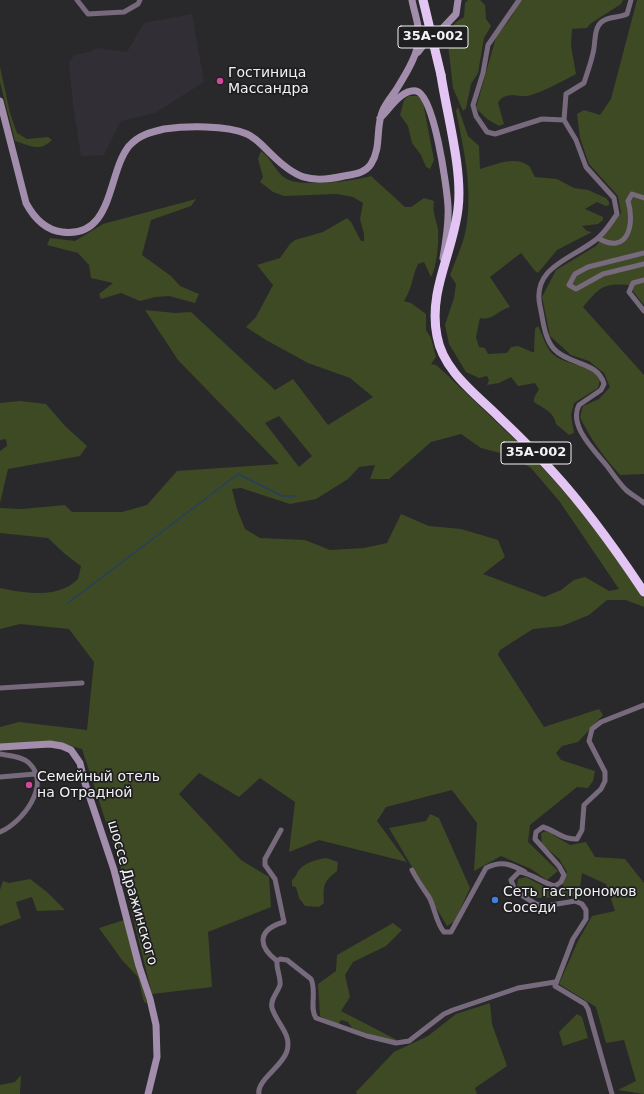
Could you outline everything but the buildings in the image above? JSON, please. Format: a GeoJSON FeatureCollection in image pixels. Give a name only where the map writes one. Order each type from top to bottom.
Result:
{"type":"FeatureCollection","features":[{"type":"Feature","properties":{"kind":"highway","name":"35А-002"},"geometry":{"type":"LineString","coordinates":[[423,0],[442,75],[460,193],[455,227],[440,274],[434,316],[439,344],[447,362],[460,379],[523,439],[570,491],[593,520],[644,592]]}},
{"type":"Feature","properties":{"kind":"highway","name":"35А-002"},"geometry":{"type":"LineString","coordinates":[[427,0],[463,193],[460,227],[440,304],[440,326],[446,351],[460,372],[558,470],[582,499],[644,584]]}},
{"type":"Feature","properties":{"kind":"main road"},"geometry":{"type":"LineString","coordinates":[[412,0],[419,38],[412,60]]}},
{"type":"Feature","properties":{"kind":"main road"},"geometry":{"type":"LineString","coordinates":[[416,17],[423,32],[430,35],[438,32],[456,14],[458,0]]}},
{"type":"Feature","properties":{"kind":"main road"},"geometry":{"type":"LineString","coordinates":[[0,101],[26,203],[32,214],[50,229],[72,233],[85,229],[102,213],[122,156],[139,136],[166,129],[219,127],[236,130],[256,140],[294,174],[313,179],[358,173],[368,168],[377,153],[382,111],[396,90],[412,60],[428,39]]}},
{"type":"Feature","properties":{"kind":"main road"},"geometry":{"type":"LineString","coordinates":[[380,119],[403,95],[412,91],[422,94],[428,105],[444,172],[448,208],[447,234],[440,274]]}},
{"type":"Feature","properties":{"kind":"main road","name":"шоссе Дражинского"},"geometry":{"type":"LineString","coordinates":[[0,747],[50,744],[62,746],[71,750],[80,763],[84,780],[114,870],[154,1018],[157,1057],[148,1094]]}},
{"type":"Feature","properties":{"kind":"street"},"geometry":{"type":"LineString","coordinates":[[76,0],[88,14],[124,12],[138,4],[140,0]]}},
{"type":"Feature","properties":{"kind":"street"},"geometry":{"type":"LineString","coordinates":[[519,0],[488,45],[483,73],[473,105],[476,116],[487,132],[495,134],[542,119],[564,120]]}},
{"type":"Feature","properties":{"kind":"street"},"geometry":{"type":"LineString","coordinates":[[631,0],[627,14],[602,21],[598,26],[594,52],[584,83],[566,94],[564,120],[576,140],[586,167],[614,198],[617,214],[609,227],[598,238],[548,272],[539,288],[538,299],[547,338],[553,348],[559,354],[590,367],[598,372],[603,379],[604,384],[601,390],[578,405],[577,408],[576,415],[584,437],[626,490],[644,503]]}},
{"type":"Feature","properties":{"kind":"street"},"geometry":{"type":"LineString","coordinates":[[598,238],[608,244],[619,242],[630,232],[632,215],[628,201],[632,194],[644,198]]}},
{"type":"Feature","properties":{"kind":"street"},"geometry":{"type":"LineString","coordinates":[[644,253],[588,267],[575,274],[569,285],[576,289],[603,274],[644,264]]}},
{"type":"Feature","properties":{"kind":"street"},"geometry":{"type":"LineString","coordinates":[[644,280],[633,283],[629,292],[644,311]]}},
{"type":"Feature","properties":{"kind":"street"},"geometry":{"type":"LineString","coordinates":[[0,688],[82,683]]}},
{"type":"Feature","properties":{"kind":"street"},"geometry":{"type":"LineString","coordinates":[[412,870],[429,898],[436,912],[439,927],[444,932],[451,932],[486,868],[494,864],[504,863],[546,884],[555,886],[561,882],[564,874],[559,866],[535,839],[536,832],[543,827],[551,829],[568,840],[577,839],[582,830],[584,805],[601,790],[605,781],[605,772],[589,741],[592,729],[601,722],[644,705]]}},
{"type":"Feature","properties":{"kind":"street"},"geometry":{"type":"LineString","coordinates":[[0,754],[25,760],[30,764],[36,774],[38,787],[36,798],[26,811],[0,832]]}},
{"type":"Feature","properties":{"kind":"street"},"geometry":{"type":"LineString","coordinates":[[0,777],[36,774]]}},
{"type":"Feature","properties":{"kind":"street"},"geometry":{"type":"LineString","coordinates":[[259,1094],[260,1084],[278,1067],[287,1051],[286,1033],[274,1012],[272,1004],[280,984],[277,961],[269,955],[264,938],[265,932],[269,927],[284,922],[275,879],[265,865],[265,859],[281,830]]}},
{"type":"Feature","properties":{"kind":"street"},"geometry":{"type":"LineString","coordinates":[[526,873],[519,872],[511,880],[514,888],[523,896],[536,904],[545,906],[575,901],[582,904],[586,910],[586,919],[574,939],[555,982],[557,988],[584,1004],[588,1009],[612,1094]]}},
{"type":"Feature","properties":{"kind":"street"},"geometry":{"type":"LineString","coordinates":[[277,961],[280,959],[286,960],[311,979],[314,993],[313,1011],[316,1018],[367,1036],[396,1043],[409,1041],[444,1014],[453,1010],[518,988],[555,982]]}},
{"type":"Feature","properties":{"kind":"shaded area"},"geometry":{"type":"Polygon","coordinates":[[[192,14],[204,82],[155,113],[121,121],[104,155],[81,156],[73,104],[69,63],[74,55],[89,52],[97,48],[127,52],[144,23],[192,14]]]}},
{"type":"Feature","properties":{"kind":"green space"},"geometry":{"type":"Polygon","coordinates":[[[468,0],[480,0],[485,5],[486,19],[491,26],[484,38],[478,73],[471,84],[466,108],[463,111],[453,88],[447,35],[456,22],[464,17],[465,3],[468,0]]]}},
{"type":"Feature","properties":{"kind":"green space"},"geometry":{"type":"Polygon","coordinates":[[[521,0],[623,0],[621,4],[590,24],[587,28],[572,29],[571,46],[576,74],[532,95],[511,95],[501,99],[498,103],[504,124],[499,126],[487,119],[476,108],[496,37],[510,19],[521,0]]]}},
{"type":"Feature","properties":{"kind":"green space"},"geometry":{"type":"Polygon","coordinates":[[[637,0],[644,0],[644,305],[628,285],[613,285],[602,288],[593,295],[583,307],[644,375],[644,474],[620,475],[598,448],[580,417],[583,406],[599,399],[610,387],[604,373],[589,361],[571,355],[550,336],[542,297],[556,270],[596,246],[621,213],[618,196],[589,164],[580,138],[577,114],[584,110],[600,115],[611,99],[637,0]]]}},
{"type":"Feature","properties":{"kind":"green space"},"geometry":{"type":"Polygon","coordinates":[[[0,67],[10,113],[17,133],[27,139],[48,137],[52,140],[47,144],[34,147],[15,141],[0,82],[0,67]]]}},
{"type":"Feature","properties":{"kind":"green space"},"geometry":{"type":"Polygon","coordinates":[[[409,96],[418,96],[423,102],[434,160],[430,169],[426,167],[421,155],[412,143],[408,126],[400,115],[404,100],[409,96]]]}},
{"type":"Feature","properties":{"kind":"green space"},"geometry":{"type":"Polygon","coordinates":[[[458,107],[468,136],[479,146],[480,169],[498,163],[518,161],[529,166],[535,177],[557,179],[574,188],[588,190],[606,198],[609,202],[609,205],[606,206],[597,202],[585,209],[603,217],[603,220],[598,224],[582,226],[587,231],[592,232],[557,250],[538,273],[521,253],[490,277],[510,307],[492,317],[485,319],[480,318],[476,337],[479,347],[485,348],[488,354],[507,353],[511,347],[518,346],[534,352],[535,329],[538,326],[548,348],[555,356],[561,360],[590,370],[595,374],[600,380],[598,388],[574,403],[571,415],[574,433],[569,435],[556,424],[551,413],[534,402],[534,398],[539,389],[535,383],[518,386],[511,377],[499,383],[487,385],[489,380],[487,376],[479,378],[466,372],[449,344],[445,325],[454,298],[456,284],[450,275],[465,235],[469,199],[467,170],[456,111],[458,107]]]}},
{"type":"Feature","properties":{"kind":"green space"},"geometry":{"type":"Polygon","coordinates":[[[261,151],[268,157],[285,178],[292,181],[302,183],[327,183],[371,176],[405,207],[411,207],[424,198],[434,201],[434,212],[438,229],[435,267],[431,277],[424,262],[418,264],[409,292],[404,301],[411,303],[426,314],[426,330],[431,338],[436,357],[431,364],[436,365],[444,372],[528,452],[583,512],[644,598],[644,607],[626,600],[607,600],[589,615],[562,626],[533,629],[500,650],[498,655],[544,727],[599,709],[603,715],[578,742],[562,746],[556,753],[561,760],[595,771],[593,781],[588,788],[577,787],[530,825],[528,842],[558,871],[547,880],[531,869],[501,856],[474,871],[477,823],[452,790],[386,807],[377,821],[407,862],[319,840],[289,852],[295,802],[260,778],[239,797],[199,773],[179,794],[241,860],[269,877],[271,907],[208,932],[212,987],[152,994],[120,865],[82,749],[58,742],[0,746],[0,727],[19,722],[87,730],[94,662],[69,629],[20,624],[0,629],[0,588],[32,593],[57,591],[69,586],[78,579],[81,566],[65,554],[48,538],[0,533],[0,508],[22,509],[65,505],[72,512],[122,512],[147,505],[177,471],[279,464],[178,360],[145,310],[175,313],[191,312],[275,390],[293,379],[328,425],[373,397],[350,378],[308,363],[246,327],[256,317],[273,285],[257,265],[280,258],[290,244],[295,240],[323,232],[347,218],[351,222],[361,241],[364,241],[364,234],[360,219],[363,203],[353,197],[337,194],[284,196],[273,192],[260,182],[263,177],[258,159],[261,151]],[[279,416],[265,423],[299,467],[312,456],[279,416]],[[461,434],[431,442],[389,479],[370,479],[375,465],[359,467],[348,479],[316,499],[290,504],[241,488],[232,489],[237,509],[245,529],[260,538],[305,540],[330,550],[364,548],[387,543],[401,514],[429,526],[461,529],[498,540],[505,557],[483,574],[544,597],[561,590],[574,580],[585,577],[609,591],[619,589],[560,502],[531,468],[508,455],[481,448],[461,434]]]}},
{"type":"Feature","properties":{"kind":"green space"},"geometry":{"type":"Polygon","coordinates":[[[196,199],[191,206],[151,220],[142,255],[171,276],[180,286],[199,294],[195,303],[169,296],[155,297],[140,301],[121,293],[101,299],[99,294],[113,283],[91,278],[89,265],[78,253],[47,245],[50,238],[75,241],[103,224],[196,199]]]}},
{"type":"Feature","properties":{"kind":"green space"},"geometry":{"type":"Polygon","coordinates":[[[20,401],[46,404],[65,426],[87,446],[80,456],[8,469],[0,503],[0,451],[7,446],[6,439],[0,440],[0,403],[20,401]]]}},
{"type":"Feature","properties":{"kind":"green space"},"geometry":{"type":"Polygon","coordinates":[[[430,814],[439,818],[470,888],[455,921],[447,926],[389,828],[426,821],[430,814]]]}},
{"type":"Feature","properties":{"kind":"green space"},"geometry":{"type":"Polygon","coordinates":[[[547,831],[570,845],[586,842],[595,857],[625,859],[644,883],[644,1094],[618,1090],[636,1081],[624,1040],[606,1043],[596,1007],[559,984],[578,941],[592,916],[615,911],[606,884],[582,873],[579,896],[537,898],[517,886],[518,879],[526,877],[545,887],[562,888],[567,872],[559,859],[542,844],[541,833],[547,831]]]}},
{"type":"Feature","properties":{"kind":"green space"},"geometry":{"type":"Polygon","coordinates":[[[326,858],[338,862],[337,871],[326,881],[324,888],[324,903],[319,907],[305,906],[299,898],[296,887],[292,886],[292,880],[299,870],[308,863],[326,858]]]}},
{"type":"Feature","properties":{"kind":"green space"},"geometry":{"type":"Polygon","coordinates":[[[30,879],[47,892],[65,910],[37,911],[32,897],[16,902],[21,918],[0,926],[0,890],[3,881],[9,883],[30,879]]]}},
{"type":"Feature","properties":{"kind":"green space"},"geometry":{"type":"Polygon","coordinates":[[[124,920],[147,1003],[144,1002],[138,977],[122,960],[99,928],[124,920]]]}},
{"type":"Feature","properties":{"kind":"green space"},"geometry":{"type":"Polygon","coordinates":[[[393,923],[402,930],[386,946],[353,962],[345,975],[350,997],[341,1011],[397,1040],[391,1042],[352,1028],[348,1022],[341,1020],[338,1025],[320,1016],[318,984],[336,971],[337,955],[393,923]]]}},
{"type":"Feature","properties":{"kind":"green space"},"geometry":{"type":"Polygon","coordinates":[[[490,1003],[492,1024],[507,1066],[475,1088],[477,1094],[357,1094],[356,1092],[394,1052],[428,1036],[456,1014],[490,1003]]]}},
{"type":"Feature","properties":{"kind":"green space"},"geometry":{"type":"Polygon","coordinates":[[[577,1014],[582,1017],[588,1038],[563,1046],[559,1032],[577,1014]]]}},
{"type":"Feature","properties":{"kind":"green space"},"geometry":{"type":"Polygon","coordinates":[[[21,1075],[20,1094],[0,1094],[0,1085],[15,1082],[21,1075]]]}},
{"type":"Feature","properties":{"kind":"waterway"},"geometry":{"type":"LineString","coordinates":[[68,603],[238,474],[282,496],[296,496]]}},
{"type":"Feature","properties":{"kind":"place","name":"Гостиница Массандра"},"geometry":{"type":"Point","coordinates":[220,81]}},
{"type":"Feature","properties":{"kind":"place","name":"Семейный отель на Отрадной"},"geometry":{"type":"Point","coordinates":[29,785]}},
{"type":"Feature","properties":{"kind":"place","name":"Сеть гастрономов Соседи"},"geometry":{"type":"Point","coordinates":[495,900]}}]}
